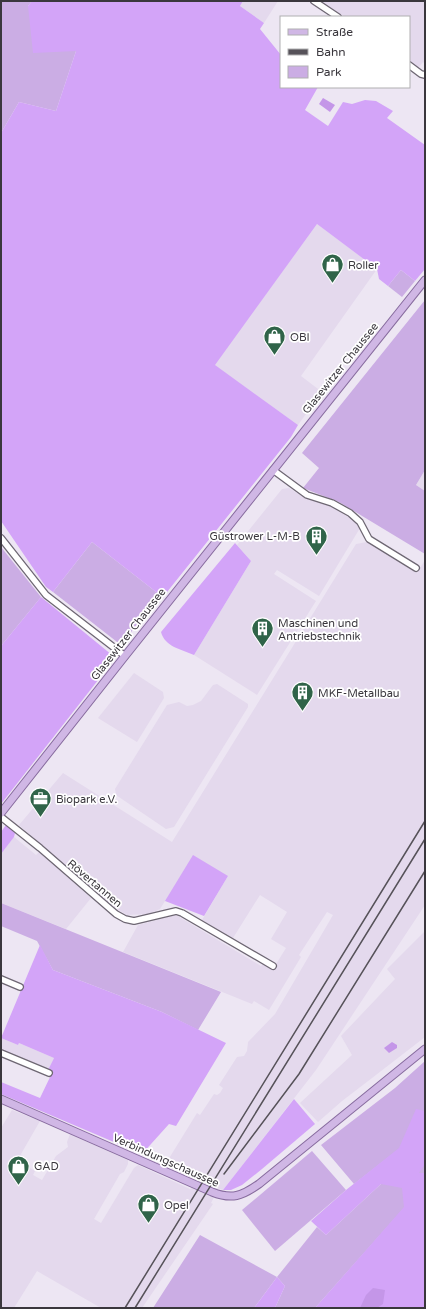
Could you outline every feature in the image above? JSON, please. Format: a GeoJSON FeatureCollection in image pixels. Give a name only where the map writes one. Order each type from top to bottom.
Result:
{"type":"FeatureCollection","features":[{"type":"Feature","properties":{"kind":"main road","name":"Glasewitzer Chaussee"},"geometry":{"type":"LineString","coordinates":[[1,813],[425,280]]}},
{"type":"Feature","properties":{"kind":"main road","name":"Verbindungschaussee"},"geometry":{"type":"LineString","coordinates":[[1,1099],[212,1192],[229,1197],[243,1194],[259,1184],[425,1049]]}},
{"type":"Feature","properties":{"kind":"street"},"geometry":{"type":"LineString","coordinates":[[314,1],[336,16]]}},
{"type":"Feature","properties":{"kind":"street"},"geometry":{"type":"LineString","coordinates":[[410,66],[421,74],[425,75]]}},
{"type":"Feature","properties":{"kind":"street"},"geometry":{"type":"LineString","coordinates":[[273,470],[307,495],[332,503],[350,513],[360,522],[368,539],[416,568]]}},
{"type":"Feature","properties":{"kind":"street"},"geometry":{"type":"LineString","coordinates":[[1,538],[46,595],[125,656]]}},
{"type":"Feature","properties":{"kind":"street","name":"Rövertannen"},"geometry":{"type":"LineString","coordinates":[[1,817],[40,848],[116,914],[125,919],[134,920],[176,911],[182,913],[273,966]]}},
{"type":"Feature","properties":{"kind":"street"},"geometry":{"type":"LineString","coordinates":[[1,979],[20,988]]}},
{"type":"Feature","properties":{"kind":"street"},"geometry":{"type":"LineString","coordinates":[[1,1053],[49,1074]]}},
{"type":"Feature","properties":{"kind":"shaded area"},"geometry":{"type":"Polygon","coordinates":[[[32,1],[243,1],[240,6],[264,23],[260,29],[280,54],[280,88],[317,88],[305,110],[328,126],[343,102],[352,104],[365,100],[376,101],[393,111],[387,118],[425,145],[425,269],[415,281],[401,270],[388,286],[379,279],[377,269],[317,224],[215,365],[298,425],[291,437],[167,592],[160,595],[92,542],[53,592],[46,587],[1,521],[1,133],[19,102],[56,111],[76,51],[33,53],[28,6],[32,1]]]}},
{"type":"Feature","properties":{"kind":"shaded area"},"geometry":{"type":"Polygon","coordinates":[[[243,1],[278,1],[264,23],[240,6],[243,1]]]}},
{"type":"Feature","properties":{"kind":"shaded area"},"geometry":{"type":"Polygon","coordinates":[[[321,1],[425,1],[425,64],[423,62],[418,68],[410,62],[410,16],[344,16],[321,1]]]}},
{"type":"Feature","properties":{"kind":"shaded area"},"geometry":{"type":"Polygon","coordinates":[[[323,98],[335,105],[330,112],[319,104],[323,98]]]}},
{"type":"Feature","properties":{"kind":"shaded area"},"geometry":{"type":"Polygon","coordinates":[[[317,224],[377,269],[301,376],[322,392],[298,425],[214,365],[317,224]]]}},
{"type":"Feature","properties":{"kind":"shaded area"},"geometry":{"type":"Polygon","coordinates":[[[425,470],[425,491],[416,485],[425,470]]]}},
{"type":"Feature","properties":{"kind":"shaded area"},"geometry":{"type":"Polygon","coordinates":[[[289,488],[305,498],[328,505],[355,521],[360,528],[319,596],[277,570],[274,574],[316,601],[257,695],[194,655],[251,561],[237,545],[282,489],[289,488]]]}},
{"type":"Feature","properties":{"kind":"shaded area"},"geometry":{"type":"Polygon","coordinates":[[[367,542],[417,573],[425,560],[425,905],[316,1070],[223,1190],[171,1168],[168,1160],[197,1113],[200,1115],[214,1094],[217,1095],[220,1093],[223,1088],[219,1085],[237,1057],[244,1056],[247,1051],[248,1042],[275,1014],[333,915],[327,912],[299,955],[301,957],[269,1010],[254,1001],[252,1004],[123,952],[138,925],[176,915],[261,966],[263,964],[273,969],[286,948],[271,939],[287,912],[260,895],[233,938],[202,920],[228,876],[165,901],[160,909],[148,914],[127,915],[109,904],[19,825],[63,773],[172,842],[356,544],[367,542]]]}},
{"type":"Feature","properties":{"kind":"shaded area"},"geometry":{"type":"Polygon","coordinates":[[[235,543],[251,561],[194,655],[170,644],[163,637],[161,632],[235,543]]]}},
{"type":"Feature","properties":{"kind":"shaded area"},"geometry":{"type":"Polygon","coordinates":[[[41,597],[112,655],[113,661],[1,804],[1,646],[41,597]]]}},
{"type":"Feature","properties":{"kind":"shaded area"},"geometry":{"type":"Polygon","coordinates":[[[134,673],[163,692],[164,698],[137,742],[98,718],[134,673]]]}},
{"type":"Feature","properties":{"kind":"shaded area"},"geometry":{"type":"Polygon","coordinates":[[[217,684],[248,704],[248,707],[174,827],[166,829],[116,795],[115,789],[167,705],[179,702],[187,706],[193,705],[201,701],[213,685],[217,684]]]}},
{"type":"Feature","properties":{"kind":"shaded area"},"geometry":{"type":"Polygon","coordinates":[[[6,825],[15,833],[14,837],[1,854],[1,832],[6,825]]]}},
{"type":"Feature","properties":{"kind":"shaded area"},"geometry":{"type":"Polygon","coordinates":[[[14,837],[36,855],[39,852],[91,898],[66,929],[1,903],[1,854],[14,837]]]}},
{"type":"Feature","properties":{"kind":"shaded area"},"geometry":{"type":"Polygon","coordinates":[[[193,855],[228,876],[204,916],[165,901],[193,855]]]}},
{"type":"Feature","properties":{"kind":"shaded area"},"geometry":{"type":"Polygon","coordinates":[[[425,931],[425,1037],[342,1101],[318,1122],[300,1103],[352,1055],[341,1036],[395,979],[387,969],[425,931]]]}},
{"type":"Feature","properties":{"kind":"shaded area"},"geometry":{"type":"Polygon","coordinates":[[[40,945],[53,970],[162,1012],[226,1043],[176,1126],[169,1124],[142,1154],[1,1094],[1,1082],[40,1098],[52,1073],[48,1070],[54,1058],[19,1043],[18,1045],[1,1038],[40,945]]]}},
{"type":"Feature","properties":{"kind":"shaded area"},"geometry":{"type":"Polygon","coordinates":[[[1,1038],[18,1045],[19,1043],[54,1058],[48,1070],[1,1050],[1,1038]]]}},
{"type":"Feature","properties":{"kind":"shaded area"},"geometry":{"type":"Polygon","coordinates":[[[392,1042],[397,1045],[397,1048],[389,1053],[384,1048],[392,1042]]]}},
{"type":"Feature","properties":{"kind":"shaded area"},"geometry":{"type":"Polygon","coordinates":[[[294,1099],[315,1124],[242,1185],[231,1190],[223,1190],[294,1099]]]}},
{"type":"Feature","properties":{"kind":"shaded area"},"geometry":{"type":"Polygon","coordinates":[[[416,1109],[425,1111],[425,1164],[419,1173],[425,1173],[425,1308],[315,1308],[404,1207],[402,1188],[381,1184],[326,1235],[311,1221],[346,1190],[399,1148],[416,1109]]]}},
{"type":"Feature","properties":{"kind":"shaded area"},"geometry":{"type":"Polygon","coordinates":[[[12,1110],[40,1121],[21,1154],[25,1165],[35,1171],[33,1175],[42,1180],[56,1156],[68,1147],[67,1142],[70,1134],[128,1160],[128,1164],[124,1172],[120,1174],[94,1219],[101,1223],[134,1168],[138,1165],[190,1189],[192,1188],[214,1197],[211,1203],[213,1204],[142,1308],[101,1308],[37,1271],[14,1308],[1,1308],[1,1128],[12,1110]]]}},
{"type":"Feature","properties":{"kind":"shaded area"},"geometry":{"type":"Polygon","coordinates":[[[277,1277],[285,1286],[275,1308],[254,1308],[277,1277]]]}},
{"type":"Feature","properties":{"kind":"shaded area"},"geometry":{"type":"Polygon","coordinates":[[[373,1288],[385,1290],[383,1304],[377,1308],[360,1308],[366,1295],[373,1288]]]}},
{"type":"Feature","properties":{"kind":"green space"},"geometry":{"type":"Polygon","coordinates":[[[1,1],[32,1],[28,6],[76,51],[56,111],[19,102],[1,133],[1,1]]]}},
{"type":"Feature","properties":{"kind":"green space"},"geometry":{"type":"Polygon","coordinates":[[[401,270],[415,281],[402,297],[388,286],[401,270]]]}},
{"type":"Feature","properties":{"kind":"green space"},"geometry":{"type":"Polygon","coordinates":[[[425,300],[425,470],[416,485],[425,491],[425,554],[339,502],[303,488],[319,468],[302,453],[425,300]]]}},
{"type":"Feature","properties":{"kind":"green space"},"geometry":{"type":"Polygon","coordinates":[[[92,542],[160,595],[121,645],[53,592],[92,542]]]}},
{"type":"Feature","properties":{"kind":"green space"},"geometry":{"type":"Polygon","coordinates":[[[1,547],[41,597],[1,646],[1,547]]]}},
{"type":"Feature","properties":{"kind":"green space"},"geometry":{"type":"Polygon","coordinates":[[[1,903],[221,992],[198,1030],[162,1012],[53,970],[37,941],[1,926],[1,903]]]}},
{"type":"Feature","properties":{"kind":"green space"},"geometry":{"type":"Polygon","coordinates":[[[425,1061],[425,1308],[404,1208],[315,1308],[275,1308],[285,1286],[277,1277],[317,1227],[326,1235],[381,1184],[399,1149],[354,1184],[321,1145],[395,1088],[425,1061]]]}},
{"type":"Feature","properties":{"kind":"green space"},"geometry":{"type":"Polygon","coordinates":[[[312,1151],[346,1190],[275,1251],[242,1210],[312,1151]]]}},
{"type":"Feature","properties":{"kind":"green space"},"geometry":{"type":"Polygon","coordinates":[[[200,1235],[277,1277],[254,1308],[153,1308],[200,1235]]]}},
{"type":"Feature","properties":{"kind":"railway"},"geometry":{"type":"LineString","coordinates":[[125,1308],[425,821]]}},
{"type":"Feature","properties":{"kind":"railway"},"geometry":{"type":"LineString","coordinates":[[135,1308],[425,839]]}},
{"type":"Feature","properties":{"kind":"railway"},"geometry":{"type":"LineString","coordinates":[[224,1174],[299,1074],[425,871]]}},
{"type":"Feature","properties":{"kind":"place","name":"Roller"},"geometry":{"type":"Point","coordinates":[333,284]}},
{"type":"Feature","properties":{"kind":"place","name":"OBI"},"geometry":{"type":"Point","coordinates":[275,356]}},
{"type":"Feature","properties":{"kind":"place","name":"Güstrower L-M-B"},"geometry":{"type":"Point","coordinates":[316,556]}},
{"type":"Feature","properties":{"kind":"place","name":"Maschinen und Antriebstechnik"},"geometry":{"type":"Point","coordinates":[262,648]}},
{"type":"Feature","properties":{"kind":"place","name":"MKF-Metallbau"},"geometry":{"type":"Point","coordinates":[302,712]}},
{"type":"Feature","properties":{"kind":"place","name":"Biopark e.V."},"geometry":{"type":"Point","coordinates":[41,818]}},
{"type":"Feature","properties":{"kind":"place","name":"GAD"},"geometry":{"type":"Point","coordinates":[18,1186]}},
{"type":"Feature","properties":{"kind":"place","name":"Opel"},"geometry":{"type":"Point","coordinates":[149,1224]}}]}
